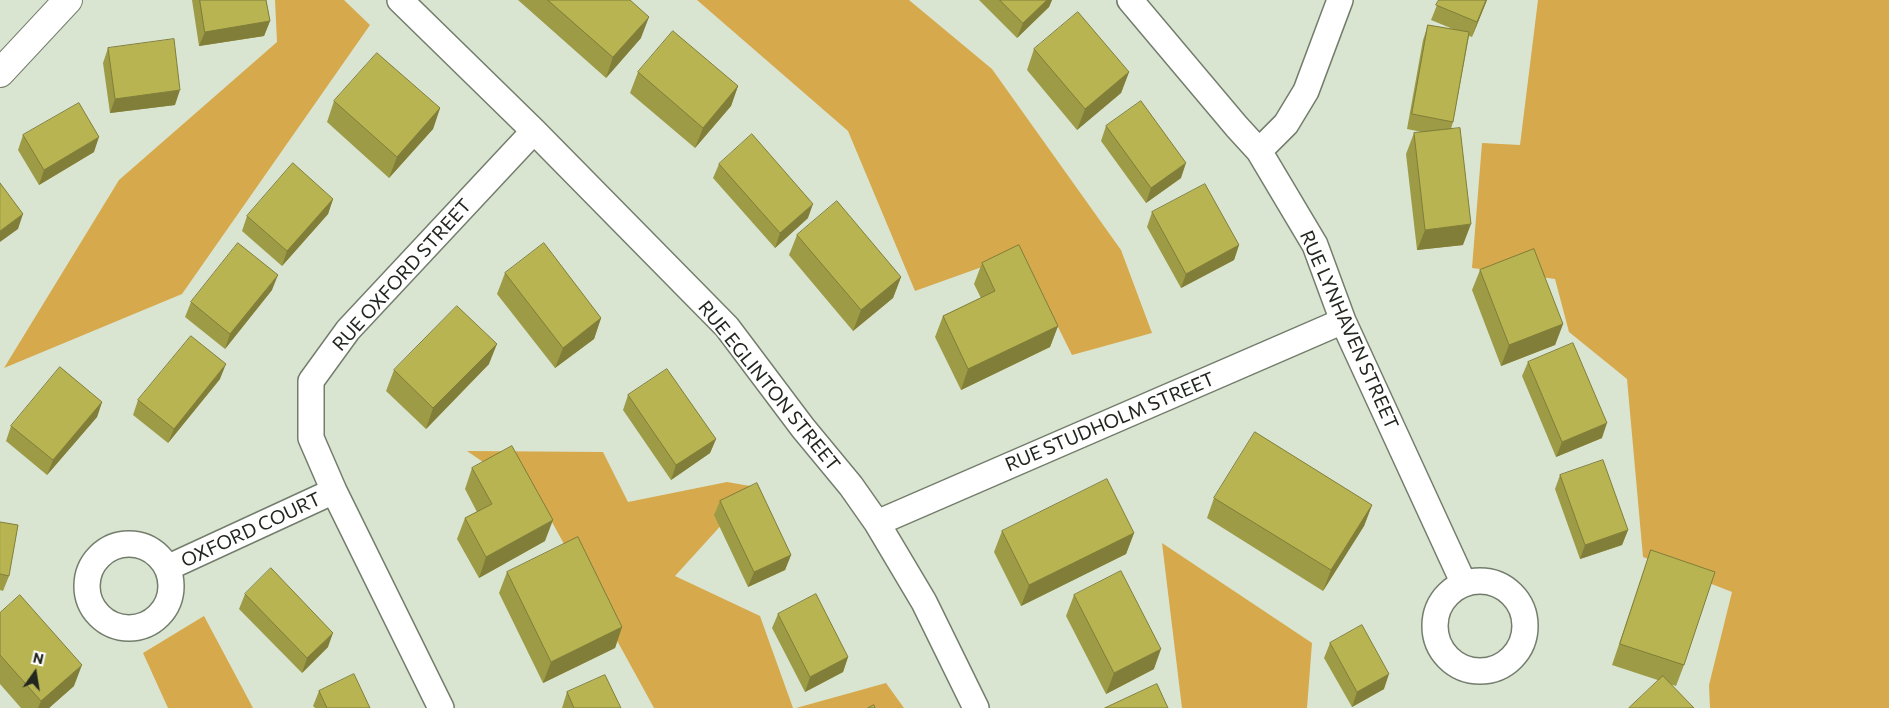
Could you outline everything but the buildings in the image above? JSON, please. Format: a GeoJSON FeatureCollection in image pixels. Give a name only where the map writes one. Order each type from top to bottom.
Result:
{"type":"FeatureCollection","features":[{"type":"Feature","properties":{"kind":"main road"},"geometry":{"type":"LineString","coordinates":[[0,73],[68,0]]}},
{"type":"Feature","properties":{"kind":"street","name":"RUE EGLINTON STREET"},"geometry":{"type":"LineString","coordinates":[[400,0],[534,130],[727,327],[803,428],[851,486],[877,523],[924,602],[976,708]]}},
{"type":"Feature","properties":{"kind":"street","name":"RUE LYNHAVEN STREET"},"geometry":{"type":"LineString","coordinates":[[1130,0],[1258,151],[1315,244],[1343,321],[1464,584]]}},
{"type":"Feature","properties":{"kind":"street"},"geometry":{"type":"LineString","coordinates":[[1258,151],[1286,124],[1306,91],[1340,0]]}},
{"type":"Feature","properties":{"kind":"street","name":"RUE OXFORD STREET"},"geometry":{"type":"LineString","coordinates":[[441,708],[334,491],[311,438],[312,381],[348,330],[534,130]]}},
{"type":"Feature","properties":{"kind":"street","name":"RUE STUDHOLM STREET"},"geometry":{"type":"LineString","coordinates":[[877,523],[1343,321]]}},
{"type":"Feature","properties":{"kind":"street","name":"OXFORD COURT"},"geometry":{"type":"LineString","coordinates":[[168,568],[334,491]]}},
{"type":"Feature","properties":{"kind":"shaded area"},"geometry":{"type":"Polygon","coordinates":[[[275,0],[344,0],[370,25],[182,294],[4,368],[119,180],[277,42],[275,0]]]}},
{"type":"Feature","properties":{"kind":"shaded area"},"geometry":{"type":"Polygon","coordinates":[[[697,0],[909,0],[992,69],[1121,250],[1152,333],[1072,355],[1021,253],[915,291],[848,131],[697,0]]]}},
{"type":"Feature","properties":{"kind":"shaded area"},"geometry":{"type":"Polygon","coordinates":[[[1538,0],[1889,0],[1889,708],[1710,708],[1709,685],[1732,592],[1643,557],[1627,379],[1569,332],[1555,279],[1472,268],[1482,143],[1520,145],[1538,0]]]}},
{"type":"Feature","properties":{"kind":"shaded area"},"geometry":{"type":"Polygon","coordinates":[[[467,451],[603,452],[628,502],[727,482],[756,487],[675,576],[760,616],[793,708],[654,708],[541,502],[467,451]]]}},
{"type":"Feature","properties":{"kind":"shaded area"},"geometry":{"type":"Polygon","coordinates":[[[1162,543],[1312,643],[1307,708],[1182,708],[1162,543]]]}},
{"type":"Feature","properties":{"kind":"shaded area"},"geometry":{"type":"Polygon","coordinates":[[[204,616],[253,708],[168,708],[143,653],[204,616]]]}},
{"type":"Feature","properties":{"kind":"shaded area"},"geometry":{"type":"Polygon","coordinates":[[[886,683],[904,708],[796,708],[886,683]]]}}]}
